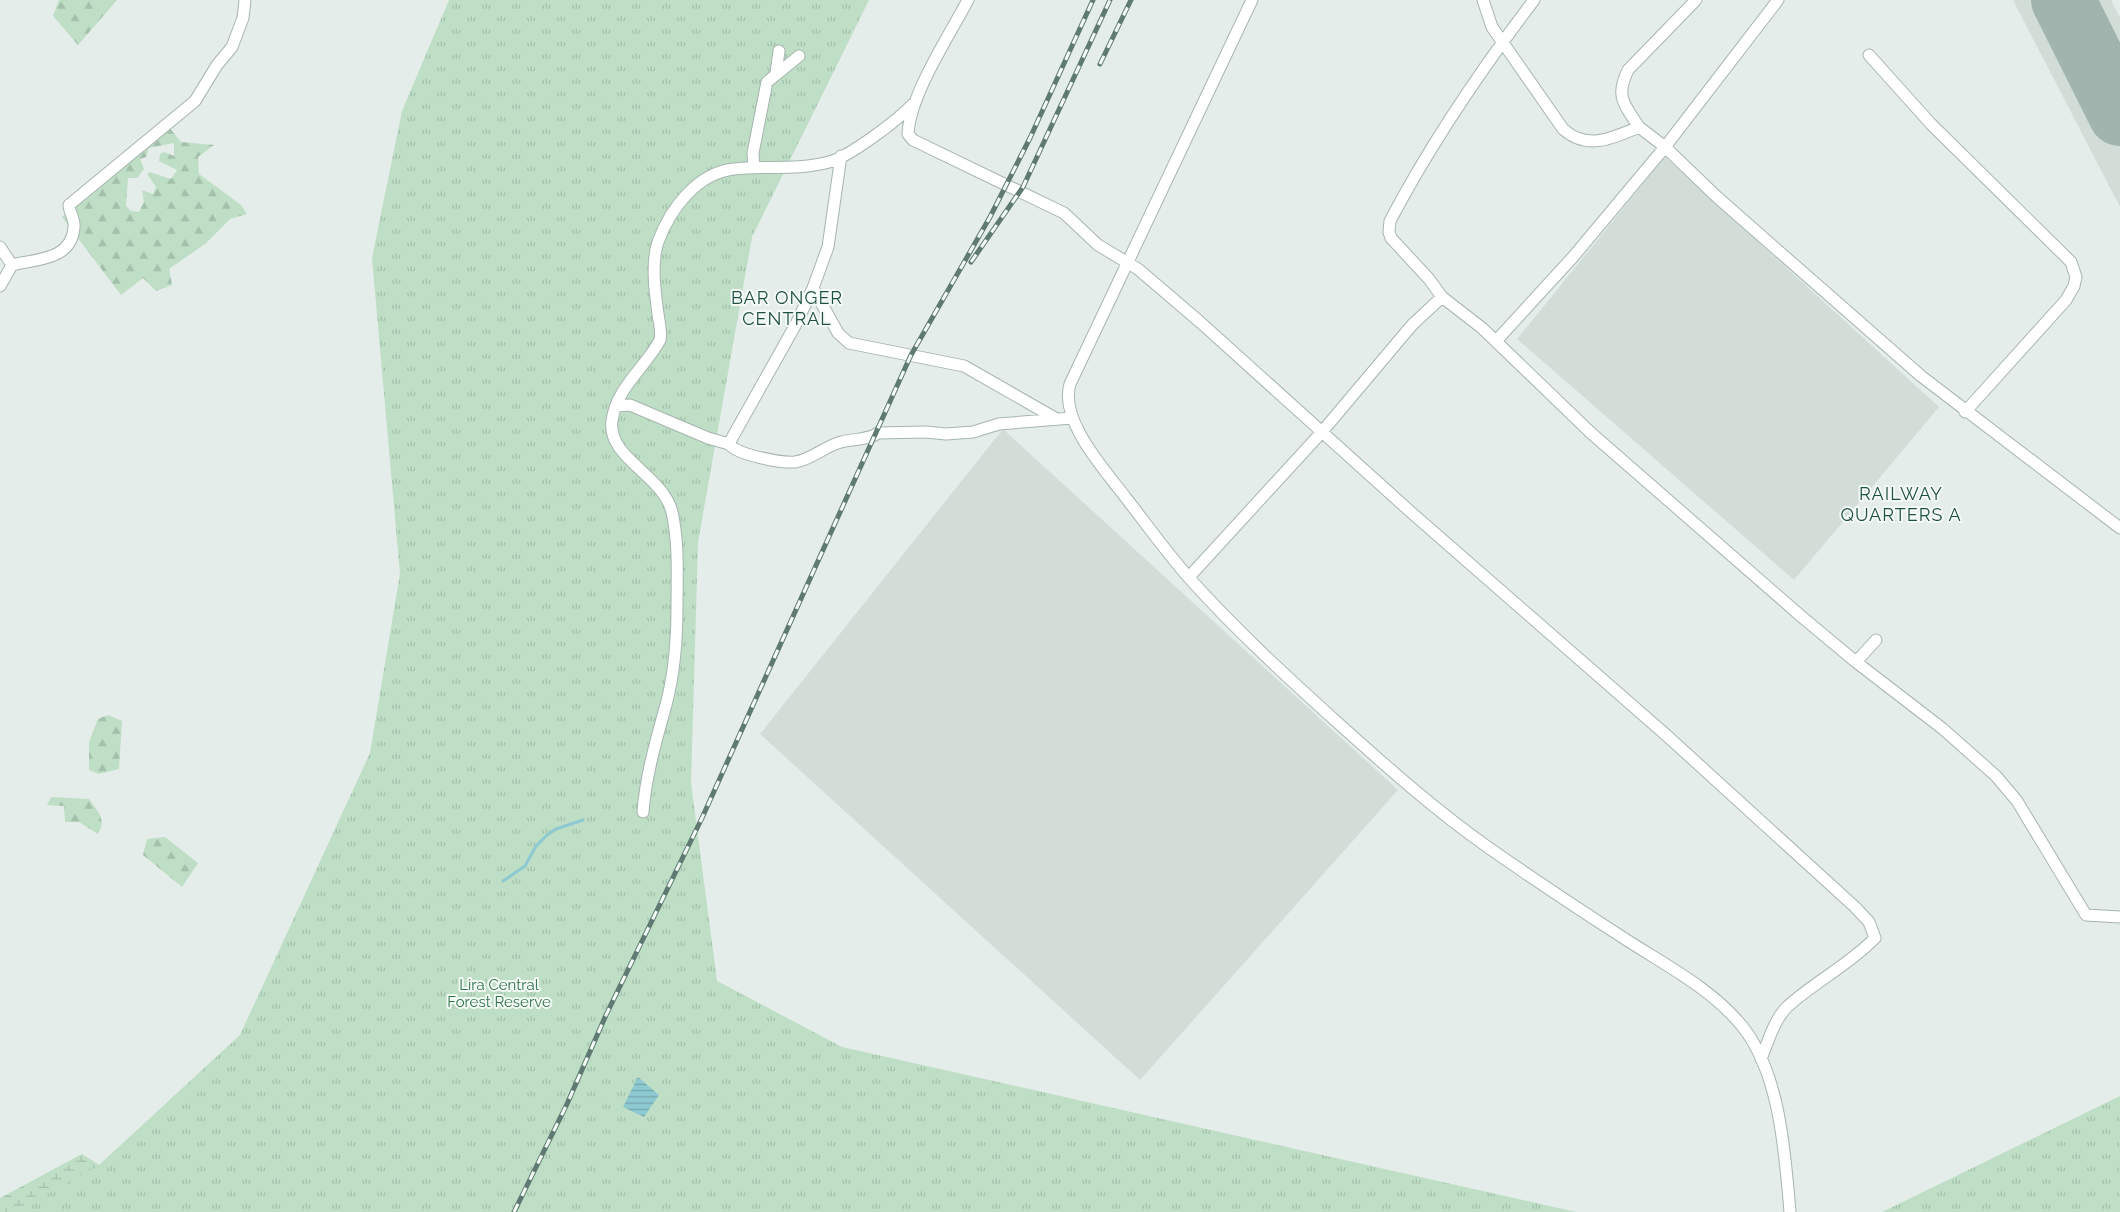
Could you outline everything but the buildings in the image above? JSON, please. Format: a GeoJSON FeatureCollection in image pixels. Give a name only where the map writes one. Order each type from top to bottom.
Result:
{"type":"FeatureCollection","features":[{"type":"Feature","properties":{"kind":"street"},"geometry":{"type":"LineString","coordinates":[[0,286],[12,265],[55,256],[66,249],[72,239],[74,228],[74,219],[69,205],[196,100],[232,47],[243,18],[245,0]]}},
{"type":"Feature","properties":{"kind":"street"},"geometry":{"type":"LineString","coordinates":[[968,0],[917,100],[909,123],[908,134],[913,140],[1064,214],[1098,245],[1138,269],[1686,753],[1855,907],[1869,922],[1876,938],[1854,958],[1787,1008],[1776,1024],[1761,1059]]}},
{"type":"Feature","properties":{"kind":"street"},"geometry":{"type":"LineString","coordinates":[[1252,0],[1070,384],[1067,394],[1072,418],[1080,433],[1118,487],[1188,577],[1277,668],[1432,806],[1504,859],[1701,988],[1742,1026],[1761,1059],[1779,1118],[1790,1212]]}},
{"type":"Feature","properties":{"kind":"street"},"geometry":{"type":"LineString","coordinates":[[1483,0],[1492,28],[1503,40],[1563,129],[1571,136],[1584,141],[1599,142],[1639,127]]}},
{"type":"Feature","properties":{"kind":"street"},"geometry":{"type":"LineString","coordinates":[[1534,0],[1503,40],[1423,158],[1390,220],[1389,232],[1391,238],[1429,279],[1442,297],[1496,341],[1591,433],[1856,662],[1943,729],[2006,786],[2086,915],[2120,917]]}},
{"type":"Feature","properties":{"kind":"street"},"geometry":{"type":"LineString","coordinates":[[1696,0],[1628,70],[1622,83],[1622,100],[1639,127],[1665,147],[1717,197],[1921,376],[2120,528]]}},
{"type":"Feature","properties":{"kind":"street"},"geometry":{"type":"LineString","coordinates":[[1496,341],[1573,257],[1665,147],[1778,0]]}},
{"type":"Feature","properties":{"kind":"street"},"geometry":{"type":"LineString","coordinates":[[776,73],[779,51]]}},
{"type":"Feature","properties":{"kind":"street"},"geometry":{"type":"LineString","coordinates":[[1870,55],[1931,124],[2052,241],[2075,269],[2074,286],[2066,300],[1966,412]]}},
{"type":"Feature","properties":{"kind":"street"},"geometry":{"type":"LineString","coordinates":[[754,168],[753,153],[764,106],[767,82],[799,56]]}},
{"type":"Feature","properties":{"kind":"street"},"geometry":{"type":"LineString","coordinates":[[643,812],[644,791],[669,692],[678,635],[677,535],[671,509],[665,495],[654,481],[621,451],[614,439],[612,422],[623,390],[660,340],[655,274],[657,244],[669,216],[687,194],[715,175],[733,169],[795,168],[830,162],[902,115],[917,100]]}},
{"type":"Feature","properties":{"kind":"street"},"geometry":{"type":"LineString","coordinates":[[730,444],[796,324],[813,288],[828,247],[841,156]]}},
{"type":"Feature","properties":{"kind":"street"},"geometry":{"type":"LineString","coordinates":[[0,247],[12,265]]}},
{"type":"Feature","properties":{"kind":"street"},"geometry":{"type":"LineString","coordinates":[[813,288],[838,333],[849,343],[964,366],[1055,418]]}},
{"type":"Feature","properties":{"kind":"street"},"geometry":{"type":"LineString","coordinates":[[1188,577],[1322,432],[1412,325],[1442,297]]}},
{"type":"Feature","properties":{"kind":"street"},"geometry":{"type":"LineString","coordinates":[[623,390],[630,406]]}},
{"type":"Feature","properties":{"kind":"street"},"geometry":{"type":"LineString","coordinates":[[616,406],[630,406],[708,438],[730,444],[732,448],[746,454],[794,462],[807,458],[835,443],[871,437],[878,433],[926,432],[946,434],[973,432],[999,424],[1072,418]]}},
{"type":"Feature","properties":{"kind":"street"},"geometry":{"type":"LineString","coordinates":[[1856,662],[1876,640]]}},
{"type":"Feature","properties":{"kind":"shaded area"},"geometry":{"type":"Polygon","coordinates":[[[2013,0],[2111,0],[2120,18],[2120,207],[2013,0]]]}},
{"type":"Feature","properties":{"kind":"shaded area"},"geometry":{"type":"Polygon","coordinates":[[[1665,157],[1939,407],[1794,580],[1517,339],[1665,157]]]}},
{"type":"Feature","properties":{"kind":"shaded area"},"geometry":{"type":"Polygon","coordinates":[[[1003,429],[1398,790],[1140,1080],[760,734],[1003,429]]]}},
{"type":"Feature","properties":{"kind":"green space"},"geometry":{"type":"Polygon","coordinates":[[[59,0],[117,0],[78,45],[53,16],[59,0]]]}},
{"type":"Feature","properties":{"kind":"green space","name":"Lira Central Forest Reserve"},"geometry":{"type":"Polygon","coordinates":[[[449,0],[869,0],[752,237],[698,542],[691,783],[717,981],[842,1047],[1576,1212],[14,1212],[98,1166],[240,1035],[370,753],[400,574],[372,258],[402,111],[449,0]]]}},
{"type":"Feature","properties":{"kind":"green space"},"geometry":{"type":"Polygon","coordinates":[[[169,127],[181,142],[214,145],[198,157],[199,174],[241,205],[247,214],[230,219],[205,244],[169,269],[172,285],[156,291],[143,278],[121,295],[62,217],[169,127]],[[174,143],[149,148],[146,157],[140,159],[144,169],[137,178],[128,178],[126,206],[131,211],[139,212],[144,202],[142,190],[153,194],[156,187],[147,174],[150,172],[171,179],[177,170],[159,161],[160,154],[164,152],[174,156],[174,143]]]}},
{"type":"Feature","properties":{"kind":"green space"},"geometry":{"type":"Polygon","coordinates":[[[108,715],[122,721],[119,769],[99,774],[89,770],[89,742],[98,719],[108,715]]]}},
{"type":"Feature","properties":{"kind":"green space"},"geometry":{"type":"Polygon","coordinates":[[[51,797],[89,799],[100,816],[102,824],[98,834],[79,822],[65,822],[64,806],[47,805],[51,797]]]}},
{"type":"Feature","properties":{"kind":"green space"},"geometry":{"type":"Polygon","coordinates":[[[165,837],[198,863],[182,887],[143,855],[147,839],[165,837]]]}},
{"type":"Feature","properties":{"kind":"green space"},"geometry":{"type":"Polygon","coordinates":[[[2120,1096],[2120,1212],[1882,1212],[2120,1096]]]}},
{"type":"Feature","properties":{"kind":"green space"},"geometry":{"type":"Polygon","coordinates":[[[82,1154],[150,1197],[165,1212],[0,1212],[0,1198],[82,1154]]]}},
{"type":"Feature","properties":{"kind":"water"},"geometry":{"type":"Polygon","coordinates":[[[638,1077],[659,1095],[644,1117],[623,1107],[638,1077]]]}},
{"type":"Feature","properties":{"kind":"waterway"},"geometry":{"type":"LineString","coordinates":[[503,881],[525,866],[536,846],[547,835],[556,829],[583,820]]}},
{"type":"Feature","properties":{"kind":"runway"},"geometry":{"type":"LineString","coordinates":[[2063,0],[2120,114]]}},
{"type":"Feature","properties":{"kind":"railway"},"geometry":{"type":"LineString","coordinates":[[514,1212],[567,1104],[606,1015],[702,818],[911,355],[990,217],[1030,138],[1093,0]]}},
{"type":"Feature","properties":{"kind":"railway"},"geometry":{"type":"LineString","coordinates":[[971,262],[1023,187],[1110,0]]}},
{"type":"Feature","properties":{"kind":"railway"},"geometry":{"type":"LineString","coordinates":[[1100,64],[1131,0]]}},
{"type":"Feature","properties":{"kind":"district","name":"BAR ONGER CENTRAL"},"geometry":{"type":"Point","coordinates":[787,307]}},
{"type":"Feature","properties":{"kind":"district","name":"RAILWAY QUARTERS A"},"geometry":{"type":"Point","coordinates":[1901,503]}}]}
